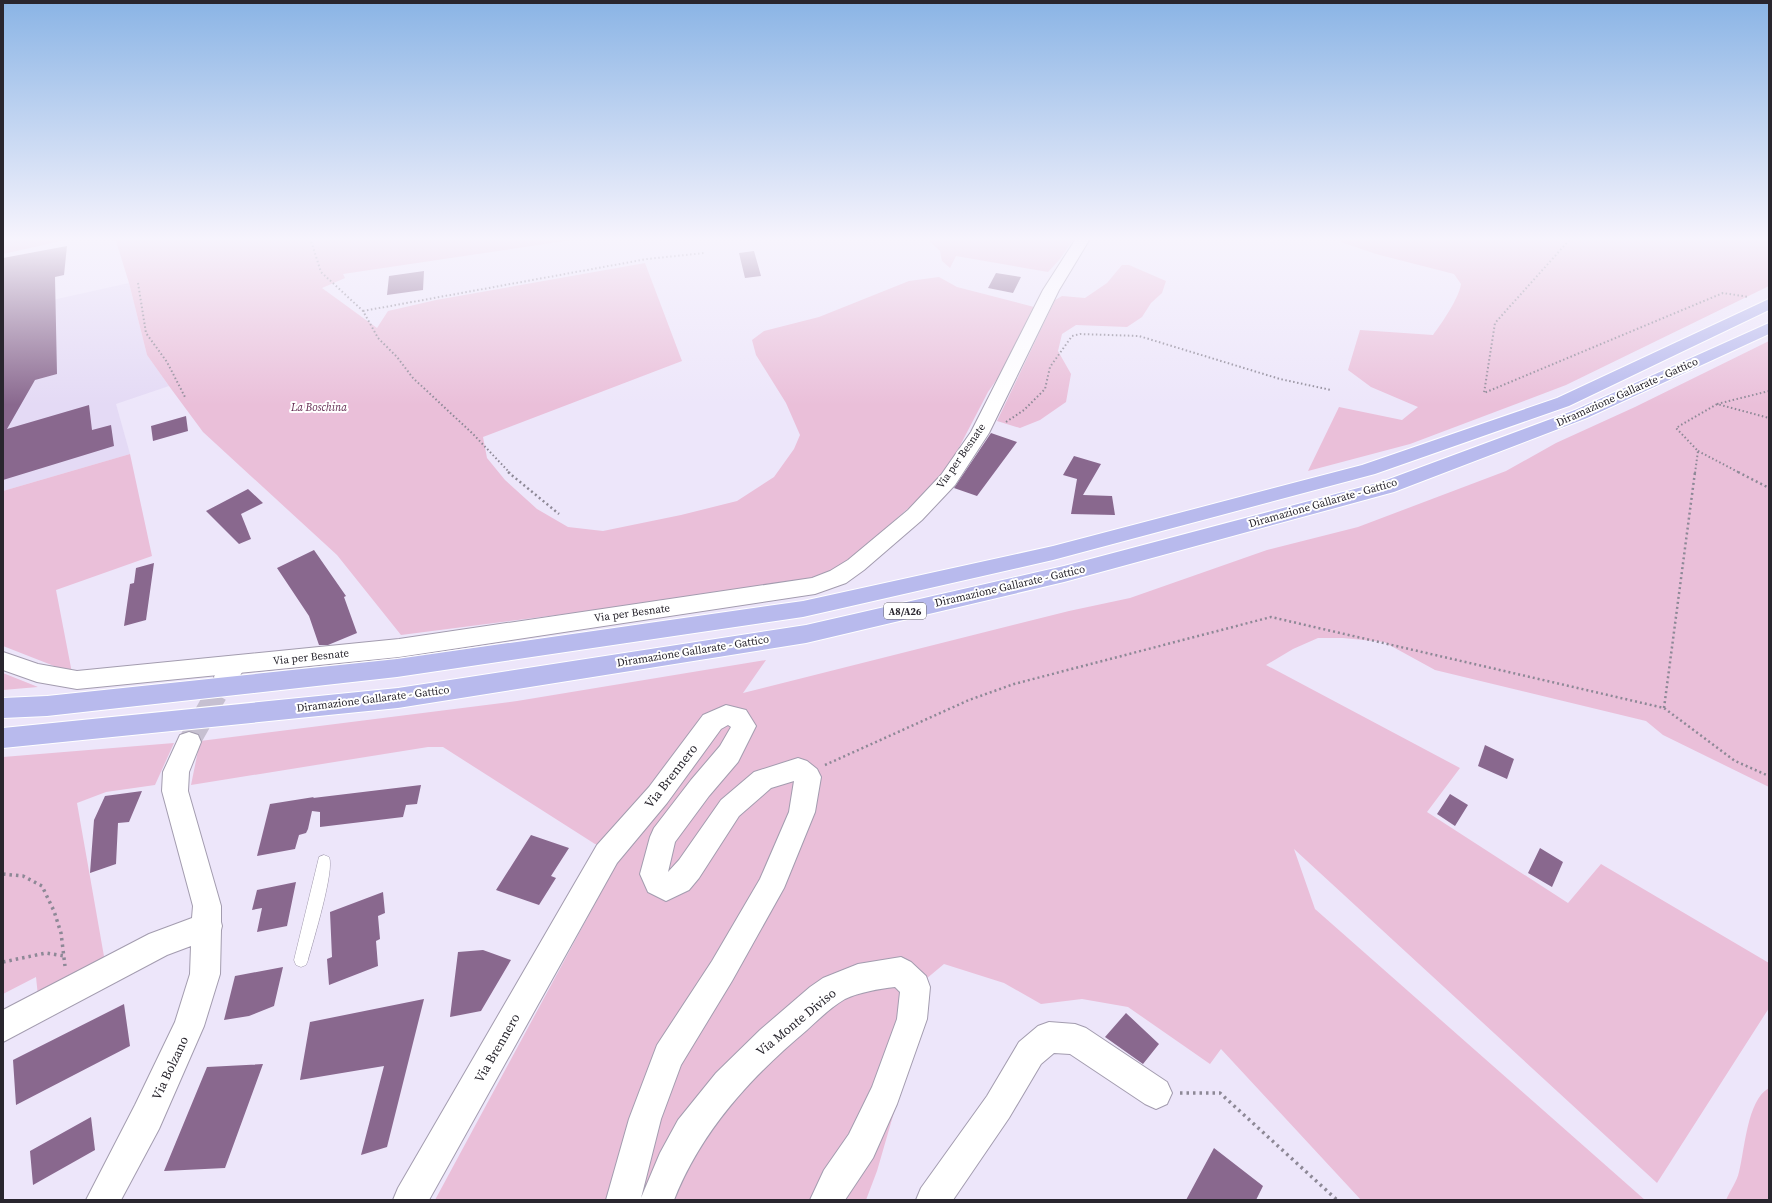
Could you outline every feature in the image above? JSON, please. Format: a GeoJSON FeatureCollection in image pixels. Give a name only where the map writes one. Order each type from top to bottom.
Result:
{"type":"FeatureCollection","features":[{"type":"Feature","properties":{"kind":"highway","name":"Diramazione Gallarate - Gattico"},"geometry":{"type":"LineString","coordinates":[[3,708],[47,706],[398,668],[802,609],[1053,553],[1383,465],[1563,402],[1762,301]]}},
{"type":"Feature","properties":{"kind":"highway","name":"Diramazione Gallarate - Gattico"},"geometry":{"type":"LineString","coordinates":[[3,738],[38,736],[398,698],[806,634],[1049,578],[1386,487],[1581,414],[1769,328]]}},
{"type":"Feature","properties":{"kind":"street","name":"Via per Besnate"},"geometry":{"type":"LineString","coordinates":[[3,661],[37,672],[77,680],[230,671],[399,648],[815,586],[838,578],[856,565],[915,515],[948,480],[983,427],[1049,293]]}},
{"type":"Feature","properties":{"kind":"street","name":"Via Brennero"},"geometry":{"type":"LineString","coordinates":[[410,1200],[607,854],[658,795],[712,722],[726,716],[732,716],[737,717],[744,726],[729,754],[700,788],[663,837],[654,874],[658,883],[666,888],[679,880],[689,869],[730,808],[763,780],[798,769],[808,777]]}},
{"type":"Feature","properties":{"kind":"street","name":"Via Bolzano"},"geometry":{"type":"LineString","coordinates":[[103,1200],[147,1117],[189,1026],[205,974],[208,926],[207,906],[175,791],[176,772],[189,742]]}},
{"type":"Feature","properties":{"kind":"street"},"geometry":{"type":"LineString","coordinates":[[623,1200],[645,1119],[668,1056],[722,971],[770,888],[802,812],[808,777]]}},
{"type":"Feature","properties":{"kind":"street"},"geometry":{"type":"LineString","coordinates":[[3,1027],[159,944],[208,926]]}},
{"type":"Feature","properties":{"kind":"street","name":"Via Monte Diviso"},"geometry":{"type":"LineString","coordinates":[[658,1200],[664,1182],[690,1132],[715,1100],[753,1057],[792,1022],[833,989],[872,975],[901,972],[915,986],[912,1019],[886,1093],[861,1146],[836,1182],[827,1200]]}},
{"type":"Feature","properties":{"kind":"street"},"geometry":{"type":"LineString","coordinates":[[933,1200],[998,1107],[1030,1053],[1049,1037],[1075,1039],[1103,1056],[1156,1093]]}},
{"type":"Feature","properties":{"kind":"lane"},"geometry":{"type":"LineString","coordinates":[[301,960],[321,881],[324,861]]}},
{"type":"Feature","properties":{"kind":"path"},"geometry":{"type":"LineString","coordinates":[[140,293],[146,333],[167,362],[186,399]]}},
{"type":"Feature","properties":{"kind":"path"},"geometry":{"type":"LineString","coordinates":[[344,293],[363,311],[378,338],[397,357],[413,378],[473,434],[504,468],[559,514]]}},
{"type":"Feature","properties":{"kind":"path"},"geometry":{"type":"LineString","coordinates":[[363,311],[461,293]]}},
{"type":"Feature","properties":{"kind":"path"},"geometry":{"type":"LineString","coordinates":[[1521,293],[1495,322],[1484,393],[1723,293]]}},
{"type":"Feature","properties":{"kind":"path"},"geometry":{"type":"LineString","coordinates":[[1724,293],[1762,301]]}},
{"type":"Feature","properties":{"kind":"path"},"geometry":{"type":"LineString","coordinates":[[983,427],[996,428],[1012,418],[1039,396],[1045,389],[1050,367],[1072,336],[1080,334],[1139,336],[1280,379],[1331,390]]}},
{"type":"Feature","properties":{"kind":"path"},"geometry":{"type":"LineString","coordinates":[[1769,391],[1717,404],[1676,428],[1698,451],[1769,488]]}},
{"type":"Feature","properties":{"kind":"path"},"geometry":{"type":"LineString","coordinates":[[1717,404],[1769,418]]}},
{"type":"Feature","properties":{"kind":"path"},"geometry":{"type":"LineString","coordinates":[[1664,708],[1698,451]]}},
{"type":"Feature","properties":{"kind":"path"},"geometry":{"type":"LineString","coordinates":[[808,777],[827,763],[898,733],[969,700],[1014,684],[1271,617],[1664,708],[1735,761],[1769,776]]}},
{"type":"Feature","properties":{"kind":"path"},"geometry":{"type":"LineString","coordinates":[[3,874],[23,876],[42,886],[54,911],[61,933],[64,956],[46,953],[3,962]]}},
{"type":"Feature","properties":{"kind":"path"},"geometry":{"type":"LineString","coordinates":[[1156,1093],[1220,1093],[1337,1200]]}},
{"type":"Feature","properties":{"kind":"shaded area"},"geometry":{"type":"Polygon","coordinates":[[[83,293],[132,293],[147,355],[169,386],[116,404],[130,454],[3,491],[3,311],[83,293]]]}},
{"type":"Feature","properties":{"kind":"green space","name":"La Boschina"},"geometry":{"type":"Polygon","coordinates":[[[132,293],[329,293],[377,328],[388,311],[475,293],[656,293],[682,361],[483,437],[487,458],[505,480],[537,509],[568,527],[603,531],[681,515],[737,501],[774,477],[794,449],[800,435],[786,403],[756,355],[752,340],[764,331],[819,317],[879,293],[981,293],[1034,307],[1021,337],[1004,369],[988,392],[952,461],[921,497],[837,571],[801,584],[401,635],[337,555],[203,432],[147,355],[132,293]]]}},
{"type":"Feature","properties":{"kind":"green space"},"geometry":{"type":"Polygon","coordinates":[[[1092,293],[1162,293],[1151,303],[1142,317],[1127,327],[1076,325],[1062,334],[1058,351],[1071,374],[1066,402],[1040,420],[1020,428],[997,421],[1055,300],[1062,296],[1085,298],[1092,293]]]}},
{"type":"Feature","properties":{"kind":"green space"},"geometry":{"type":"Polygon","coordinates":[[[1458,293],[1754,293],[1566,385],[1410,444],[1308,471],[1339,407],[1402,420],[1418,407],[1371,387],[1348,370],[1360,330],[1433,335],[1458,293]]]}},
{"type":"Feature","properties":{"kind":"green space"},"geometry":{"type":"Polygon","coordinates":[[[1769,341],[1769,787],[1663,735],[1646,721],[1435,670],[1384,642],[1343,638],[1318,638],[1293,649],[1266,665],[1460,768],[1427,812],[1568,903],[1601,864],[1769,963],[1769,1008],[1657,1183],[1294,849],[1315,909],[1645,1200],[1361,1200],[1221,1049],[1210,1064],[1128,1007],[1082,999],[1041,1004],[1004,983],[944,964],[926,979],[899,1095],[877,1171],[866,1200],[435,1200],[624,850],[595,844],[443,747],[428,747],[191,785],[200,741],[517,701],[766,660],[743,693],[1069,611],[1130,598],[1267,550],[1358,527],[1506,471],[1556,443],[1635,407],[1769,341]]]}},
{"type":"Feature","properties":{"kind":"green space"},"geometry":{"type":"Polygon","coordinates":[[[130,454],[152,556],[56,590],[72,673],[3,646],[3,491],[130,454]]]}},
{"type":"Feature","properties":{"kind":"green space"},"geometry":{"type":"Polygon","coordinates":[[[3,673],[38,687],[3,690],[3,673]]]}},
{"type":"Feature","properties":{"kind":"green space"},"geometry":{"type":"Polygon","coordinates":[[[174,743],[155,785],[106,792],[77,803],[105,962],[38,996],[36,977],[3,994],[3,757],[174,743]]]}},
{"type":"Feature","properties":{"kind":"green space"},"geometry":{"type":"Polygon","coordinates":[[[1769,1088],[1769,1200],[1726,1200],[1738,1175],[1751,1114],[1762,1094],[1769,1088]]]}},
{"type":"Feature","properties":{"kind":"building"},"geometry":{"type":"Polygon","coordinates":[[[3,293],[55,293],[57,374],[35,380],[7,429],[89,405],[92,430],[111,425],[114,446],[3,480],[3,293]]]}},
{"type":"Feature","properties":{"kind":"building"},"geometry":{"type":"Polygon","coordinates":[[[387,293],[400,293],[387,295],[387,293]]]}},
{"type":"Feature","properties":{"kind":"building"},"geometry":{"type":"Polygon","coordinates":[[[186,416],[188,431],[153,441],[151,426],[186,416]]]}},
{"type":"Feature","properties":{"kind":"building"},"geometry":{"type":"Polygon","coordinates":[[[991,433],[1017,442],[977,496],[954,488],[991,433]]]}},
{"type":"Feature","properties":{"kind":"building"},"geometry":{"type":"Polygon","coordinates":[[[1074,456],[1101,464],[1083,495],[1112,496],[1115,515],[1071,514],[1077,479],[1063,475],[1074,456]]]}},
{"type":"Feature","properties":{"kind":"building"},"geometry":{"type":"Polygon","coordinates":[[[248,489],[263,503],[241,514],[251,539],[239,544],[206,511],[248,489]]]}},
{"type":"Feature","properties":{"kind":"building"},"geometry":{"type":"Polygon","coordinates":[[[314,550],[346,596],[344,597],[357,633],[328,645],[319,645],[309,616],[277,568],[314,550]]]}},
{"type":"Feature","properties":{"kind":"building"},"geometry":{"type":"Polygon","coordinates":[[[154,563],[146,620],[124,626],[130,584],[134,583],[136,568],[154,563]]]}},
{"type":"Feature","properties":{"kind":"building"},"geometry":{"type":"Polygon","coordinates":[[[1485,745],[1514,759],[1507,779],[1478,766],[1485,745]]]}},
{"type":"Feature","properties":{"kind":"building"},"geometry":{"type":"Polygon","coordinates":[[[421,785],[417,804],[406,805],[403,817],[320,827],[320,812],[312,811],[308,829],[306,833],[299,835],[295,849],[257,856],[270,804],[314,797],[313,798],[421,785]]]}},
{"type":"Feature","properties":{"kind":"building"},"geometry":{"type":"Polygon","coordinates":[[[142,791],[129,822],[118,823],[116,864],[90,873],[94,820],[105,796],[142,791]]]}},
{"type":"Feature","properties":{"kind":"building"},"geometry":{"type":"Polygon","coordinates":[[[1450,794],[1468,805],[1455,826],[1437,814],[1450,794]]]}},
{"type":"Feature","properties":{"kind":"building"},"geometry":{"type":"Polygon","coordinates":[[[531,835],[569,848],[551,876],[556,878],[539,905],[496,890],[531,835]]]}},
{"type":"Feature","properties":{"kind":"building"},"geometry":{"type":"Polygon","coordinates":[[[1540,848],[1563,862],[1552,887],[1528,873],[1540,848]]]}},
{"type":"Feature","properties":{"kind":"building"},"geometry":{"type":"Polygon","coordinates":[[[296,882],[287,926],[257,932],[262,908],[252,910],[257,890],[296,882]]]}},
{"type":"Feature","properties":{"kind":"building"},"geometry":{"type":"Polygon","coordinates":[[[383,892],[385,913],[378,916],[380,939],[376,941],[378,966],[329,985],[327,959],[332,957],[330,912],[383,892]]]}},
{"type":"Feature","properties":{"kind":"building"},"geometry":{"type":"Polygon","coordinates":[[[483,950],[511,960],[481,1011],[450,1017],[458,952],[483,950]]]}},
{"type":"Feature","properties":{"kind":"building"},"geometry":{"type":"Polygon","coordinates":[[[283,967],[274,1006],[249,1016],[224,1020],[235,976],[283,967]]]}},
{"type":"Feature","properties":{"kind":"building"},"geometry":{"type":"Polygon","coordinates":[[[424,999],[387,1147],[361,1155],[384,1066],[300,1080],[310,1022],[424,999]]]}},
{"type":"Feature","properties":{"kind":"building"},"geometry":{"type":"Polygon","coordinates":[[[124,1004],[130,1046],[16,1105],[13,1060],[124,1004]]]}},
{"type":"Feature","properties":{"kind":"building"},"geometry":{"type":"Polygon","coordinates":[[[1126,1013],[1159,1044],[1143,1064],[1105,1037],[1126,1013]]]}},
{"type":"Feature","properties":{"kind":"building"},"geometry":{"type":"Polygon","coordinates":[[[263,1064],[225,1168],[164,1171],[207,1067],[263,1064]]]}},
{"type":"Feature","properties":{"kind":"building"},"geometry":{"type":"Polygon","coordinates":[[[91,1117],[95,1150],[33,1185],[30,1151],[91,1117]]]}},
{"type":"Feature","properties":{"kind":"building"},"geometry":{"type":"Polygon","coordinates":[[[1214,1148],[1263,1186],[1256,1200],[1186,1200],[1214,1148]]]}},
{"type":"Feature","properties":{"kind":"tunnel"},"geometry":{"type":"LineString","coordinates":[[189,742],[226,677]]}}]}
